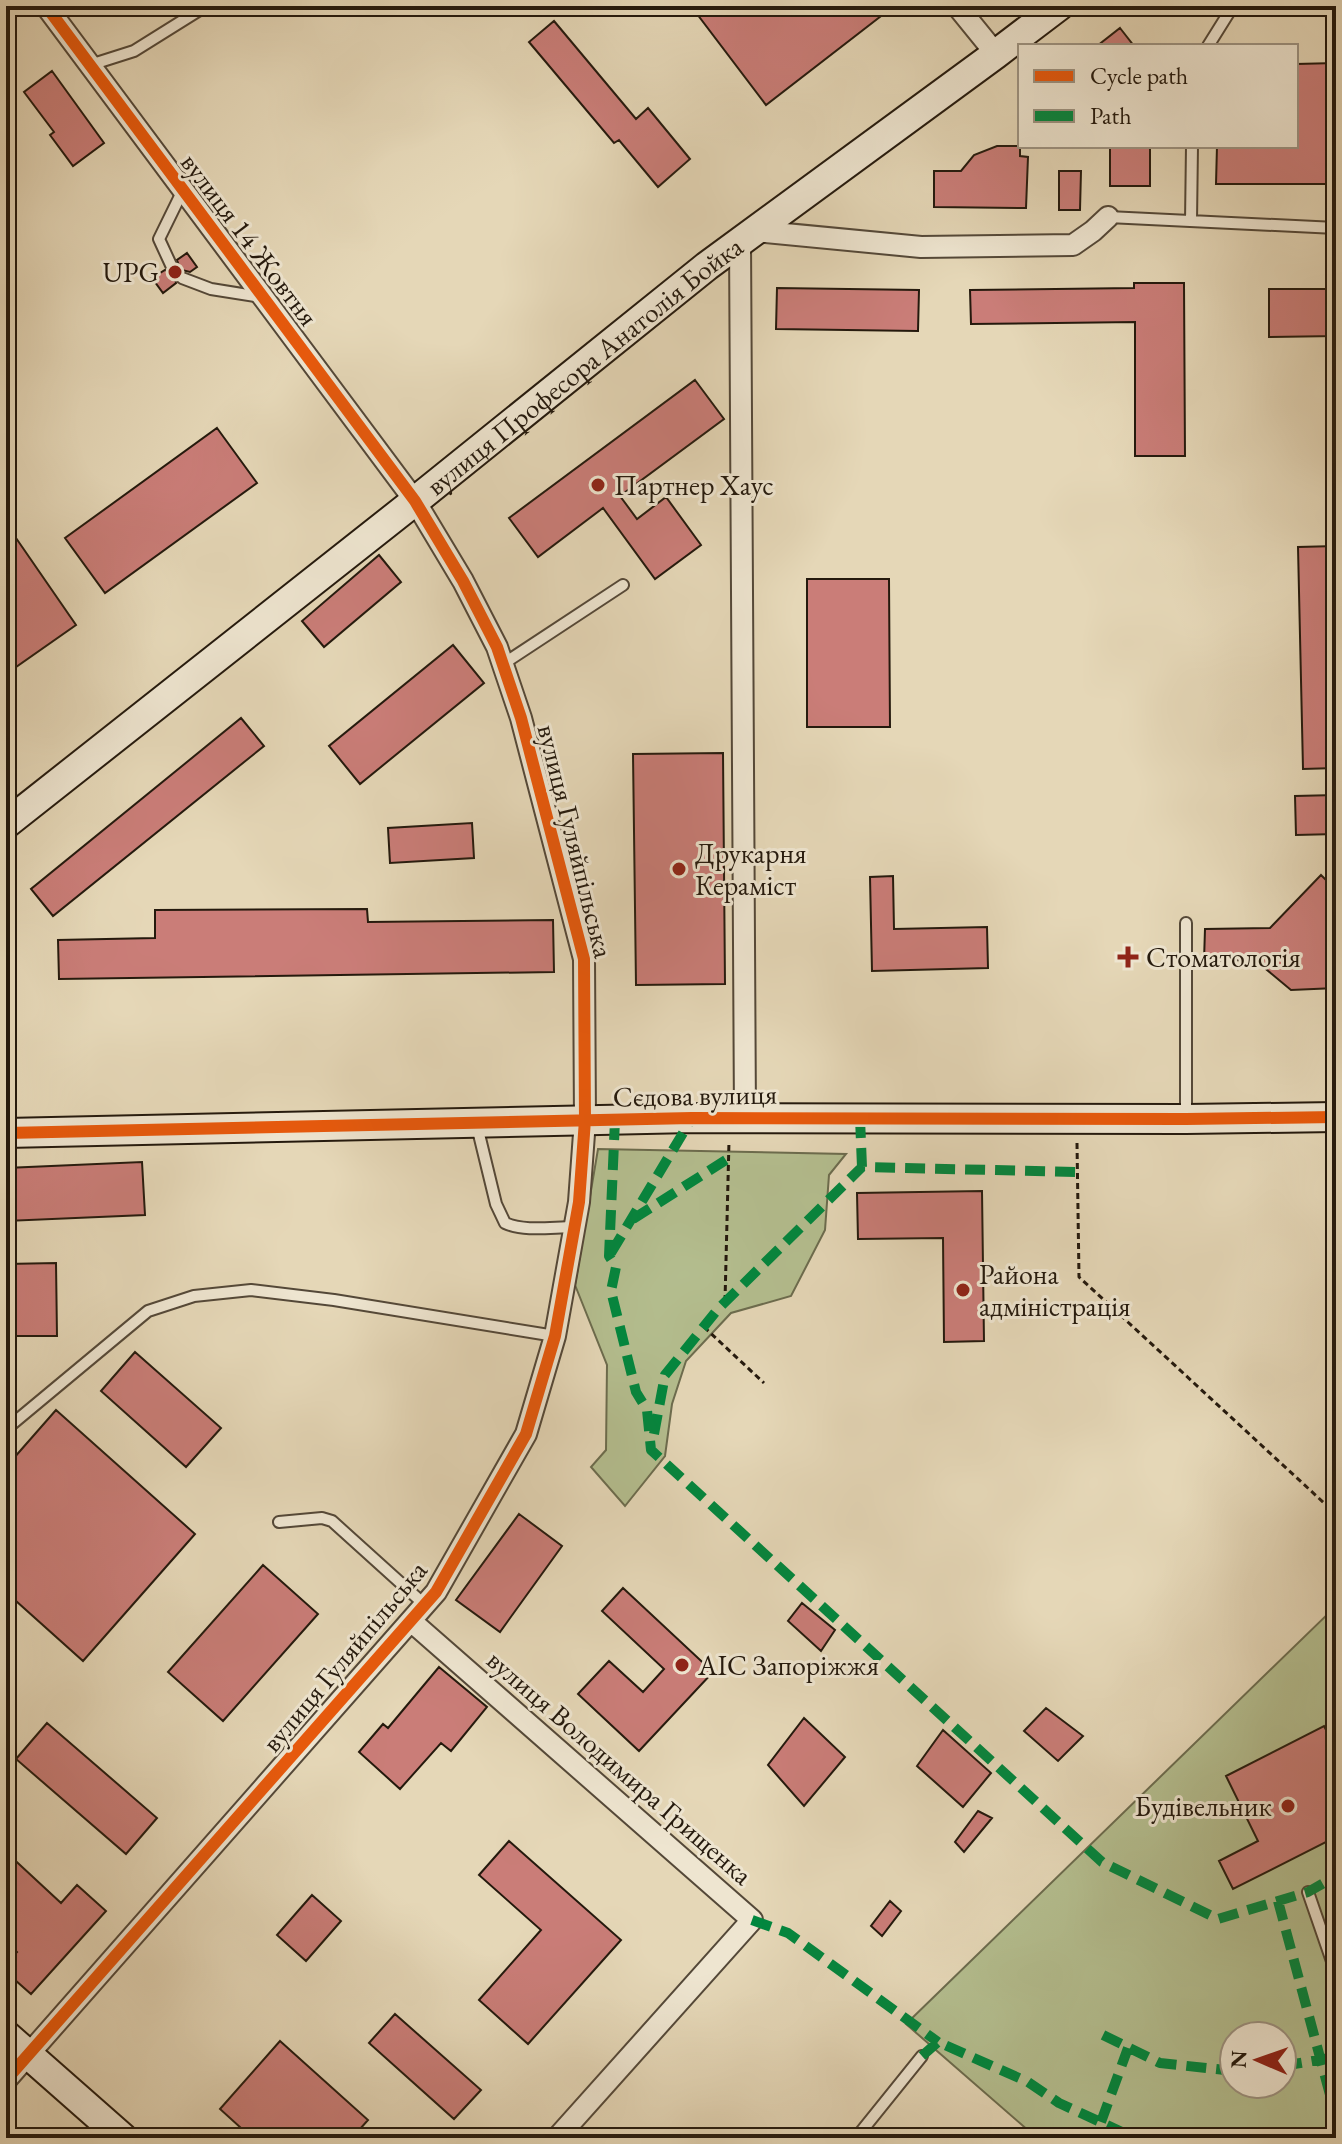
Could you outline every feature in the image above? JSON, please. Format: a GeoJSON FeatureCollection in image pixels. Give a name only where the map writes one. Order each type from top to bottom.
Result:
{"type":"FeatureCollection","features":[{"type":"Feature","properties":{"kind":"street","name":"вулиця 14 Жовтня"},"geometry":{"type":"LineString","coordinates":[[46,6],[415,501]]}},
{"type":"Feature","properties":{"kind":"street"},"geometry":{"type":"LineString","coordinates":[[957,6],[996,54]]}},
{"type":"Feature","properties":{"kind":"street","name":"вулиця Професора Анатолія Бойка"},"geometry":{"type":"LineString","coordinates":[[6,824],[707,266],[1059,6]]}},
{"type":"Feature","properties":{"kind":"street"},"geometry":{"type":"LineString","coordinates":[[737,1118],[747,236],[921,247],[1073,245],[1108,217]]}},
{"type":"Feature","properties":{"kind":"street","name":"вулиця Гуляйпільська"},"geometry":{"type":"LineString","coordinates":[[6,2080],[436,1592],[526,1434],[555,1336],[579,1202],[585,1120],[584,959],[521,718],[497,647],[463,581],[415,501]]}},
{"type":"Feature","properties":{"kind":"street","name":"Сєдова вулиця"},"geometry":{"type":"LineString","coordinates":[[9,1132],[737,1118],[1336,1117]]}},
{"type":"Feature","properties":{"kind":"street","name":"вулиця Володимира Грищенка"},"geometry":{"type":"LineString","coordinates":[[418,1613],[752,1920],[557,2138]]}},
{"type":"Feature","properties":{"kind":"street"},"geometry":{"type":"LineString","coordinates":[[6,2035],[123,2138]]}},
{"type":"Feature","properties":{"kind":"lane"},"geometry":{"type":"LineString","coordinates":[[90,65],[134,51],[206,6]]}},
{"type":"Feature","properties":{"kind":"lane"},"geometry":{"type":"LineString","coordinates":[[1209,44],[1233,6]]}},
{"type":"Feature","properties":{"kind":"lane"},"geometry":{"type":"LineString","coordinates":[[1191,221],[1192,148]]}},
{"type":"Feature","properties":{"kind":"lane"},"geometry":{"type":"LineString","coordinates":[[171,265],[159,239],[183,190]]}},
{"type":"Feature","properties":{"kind":"lane"},"geometry":{"type":"LineString","coordinates":[[1108,217],[1336,228]]}},
{"type":"Feature","properties":{"kind":"lane"},"geometry":{"type":"LineString","coordinates":[[182,278],[211,289],[264,297]]}},
{"type":"Feature","properties":{"kind":"lane"},"geometry":{"type":"LineString","coordinates":[[503,664],[623,585]]}},
{"type":"Feature","properties":{"kind":"lane"},"geometry":{"type":"LineString","coordinates":[[1186,923],[1186,1119]]}},
{"type":"Feature","properties":{"kind":"lane"},"geometry":{"type":"LineString","coordinates":[[476,1123],[496,1204],[505,1223],[522,1227],[573,1227]]}},
{"type":"Feature","properties":{"kind":"lane"},"geometry":{"type":"LineString","coordinates":[[11,1425],[148,1311],[194,1296],[251,1290],[334,1300],[555,1336]]}},
{"type":"Feature","properties":{"kind":"lane"},"geometry":{"type":"LineString","coordinates":[[279,1522],[314,1518],[332,1521],[418,1613]]}},
{"type":"Feature","properties":{"kind":"lane"},"geometry":{"type":"LineString","coordinates":[[1308,1892],[1336,1973]]}},
{"type":"Feature","properties":{"kind":"lane"},"geometry":{"type":"LineString","coordinates":[[856,2138],[922,2056]]}},
{"type":"Feature","properties":{"kind":"path"},"geometry":{"type":"LineString","coordinates":[[725,1301],[737,1118]]}},
{"type":"Feature","properties":{"kind":"path"},"geometry":{"type":"LineString","coordinates":[[1077,1119],[1079,1277],[1336,1514]]}},
{"type":"Feature","properties":{"kind":"path"},"geometry":{"type":"LineString","coordinates":[[704,1327],[764,1383]]}},
{"type":"Feature","properties":{"kind":"path"},"geometry":{"type":"LineString","coordinates":[[1333,1878],[1336,1884]]}},
{"type":"Feature","properties":{"kind":"green space"},"geometry":{"type":"Polygon","coordinates":[[[598,1149],[846,1154],[829,1175],[825,1230],[791,1296],[731,1313],[686,1361],[672,1404],[665,1456],[625,1506],[591,1467],[606,1450],[607,1365],[575,1285],[598,1149]]]}},
{"type":"Feature","properties":{"kind":"green space"},"geometry":{"type":"Polygon","coordinates":[[[1336,1606],[1336,2138],[1037,2138],[906,2024],[1336,1606]]]}},
{"type":"Feature","properties":{"kind":"building"},"geometry":{"type":"Polygon","coordinates":[[[691,6],[894,6],[766,105],[691,6]]]}},
{"type":"Feature","properties":{"kind":"building"},"geometry":{"type":"Polygon","coordinates":[[[554,21],[636,119],[648,108],[690,159],[658,187],[619,140],[614,143],[529,42],[554,21]]]}},
{"type":"Feature","properties":{"kind":"building"},"geometry":{"type":"Polygon","coordinates":[[[1120,28],[1132,44],[1100,44],[1120,28]]]}},
{"type":"Feature","properties":{"kind":"building"},"geometry":{"type":"Polygon","coordinates":[[[1336,63],[1336,184],[1216,184],[1217,148],[1298,148],[1298,64],[1336,63]]]}},
{"type":"Feature","properties":{"kind":"building"},"geometry":{"type":"Polygon","coordinates":[[[52,71],[104,143],[73,166],[50,135],[54,132],[24,92],[52,71]]]}},
{"type":"Feature","properties":{"kind":"building"},"geometry":{"type":"Polygon","coordinates":[[[997,146],[1020,148],[1020,156],[1028,157],[1026,208],[934,207],[934,171],[961,171],[974,155],[997,146]]]}},
{"type":"Feature","properties":{"kind":"building"},"geometry":{"type":"Polygon","coordinates":[[[1110,148],[1150,148],[1150,186],[1110,186],[1110,148]]]}},
{"type":"Feature","properties":{"kind":"building"},"geometry":{"type":"Polygon","coordinates":[[[1059,171],[1081,171],[1080,210],[1059,210],[1059,171]]]}},
{"type":"Feature","properties":{"kind":"building","name":"UPG"},"geometry":{"type":"Polygon","coordinates":[[[187,253],[197,267],[190,272],[178,271],[174,276],[176,283],[163,293],[152,278],[165,270],[175,272],[179,266],[177,260],[187,253]]]}},
{"type":"Feature","properties":{"kind":"building"},"geometry":{"type":"Polygon","coordinates":[[[1134,283],[1184,283],[1185,456],[1135,456],[1135,322],[971,324],[970,290],[1134,288],[1134,283]]]}},
{"type":"Feature","properties":{"kind":"building"},"geometry":{"type":"Polygon","coordinates":[[[777,288],[919,290],[918,331],[776,329],[777,288]]]}},
{"type":"Feature","properties":{"kind":"building"},"geometry":{"type":"Polygon","coordinates":[[[1269,289],[1336,289],[1336,336],[1269,337],[1269,289]]]}},
{"type":"Feature","properties":{"kind":"building"},"geometry":{"type":"Polygon","coordinates":[[[695,380],[724,419],[620,496],[637,519],[666,497],[701,545],[655,579],[603,508],[538,557],[509,518],[695,380]]]}},
{"type":"Feature","properties":{"kind":"building"},"geometry":{"type":"Polygon","coordinates":[[[217,428],[257,483],[105,593],[65,538],[217,428]]]}},
{"type":"Feature","properties":{"kind":"building"},"geometry":{"type":"Polygon","coordinates":[[[16,538],[76,625],[6,674],[6,546],[16,538]]]}},
{"type":"Feature","properties":{"kind":"building"},"geometry":{"type":"Polygon","coordinates":[[[1336,546],[1336,768],[1303,769],[1298,547],[1336,546]]]}},
{"type":"Feature","properties":{"kind":"building"},"geometry":{"type":"Polygon","coordinates":[[[379,555],[401,582],[324,647],[302,621],[379,555]]]}},
{"type":"Feature","properties":{"kind":"building"},"geometry":{"type":"Polygon","coordinates":[[[807,579],[889,579],[890,727],[807,727],[807,579]]]}},
{"type":"Feature","properties":{"kind":"building"},"geometry":{"type":"Polygon","coordinates":[[[453,645],[484,683],[360,784],[329,746],[453,645]]]}},
{"type":"Feature","properties":{"kind":"building"},"geometry":{"type":"Polygon","coordinates":[[[241,718],[264,746],[53,916],[31,889],[241,718]]]}},
{"type":"Feature","properties":{"kind":"building","name":"Друкарня Кераміст"},"geometry":{"type":"Polygon","coordinates":[[[723,753],[725,984],[636,985],[633,754],[723,753]]]}},
{"type":"Feature","properties":{"kind":"building"},"geometry":{"type":"Polygon","coordinates":[[[1336,795],[1336,834],[1296,835],[1295,796],[1336,795]]]}},
{"type":"Feature","properties":{"kind":"building"},"geometry":{"type":"Polygon","coordinates":[[[472,823],[474,858],[390,863],[388,828],[472,823]]]}},
{"type":"Feature","properties":{"kind":"building"},"geometry":{"type":"Polygon","coordinates":[[[1321,875],[1336,890],[1336,988],[1291,990],[1255,960],[1204,961],[1205,929],[1270,928],[1321,875]]]}},
{"type":"Feature","properties":{"kind":"building"},"geometry":{"type":"Polygon","coordinates":[[[893,876],[894,929],[987,927],[988,968],[872,971],[870,877],[893,876]]]}},
{"type":"Feature","properties":{"kind":"building"},"geometry":{"type":"Polygon","coordinates":[[[367,909],[368,922],[553,920],[554,972],[59,979],[58,940],[155,938],[155,910],[367,909]]]}},
{"type":"Feature","properties":{"kind":"building"},"geometry":{"type":"Polygon","coordinates":[[[142,1162],[145,1215],[6,1221],[6,1168],[142,1162]]]}},
{"type":"Feature","properties":{"kind":"building","name":"Района адміністрація"},"geometry":{"type":"Polygon","coordinates":[[[982,1191],[984,1341],[944,1342],[943,1238],[858,1239],[857,1193],[982,1191]]]}},
{"type":"Feature","properties":{"kind":"building"},"geometry":{"type":"Polygon","coordinates":[[[56,1263],[57,1336],[6,1336],[6,1264],[56,1263]]]}},
{"type":"Feature","properties":{"kind":"building"},"geometry":{"type":"Polygon","coordinates":[[[135,1352],[221,1428],[186,1467],[101,1391],[135,1352]]]}},
{"type":"Feature","properties":{"kind":"building"},"geometry":{"type":"Polygon","coordinates":[[[56,1410],[195,1534],[83,1661],[6,1592],[6,1467],[56,1410]]]}},
{"type":"Feature","properties":{"kind":"building"},"geometry":{"type":"Polygon","coordinates":[[[519,1514],[562,1546],[500,1632],[456,1600],[519,1514]]]}},
{"type":"Feature","properties":{"kind":"building"},"geometry":{"type":"Polygon","coordinates":[[[263,1565],[318,1614],[223,1721],[168,1672],[263,1565]]]}},
{"type":"Feature","properties":{"kind":"building","name":"АІС Запоріжжя"},"geometry":{"type":"Polygon","coordinates":[[[623,1588],[713,1672],[639,1751],[578,1694],[609,1661],[643,1692],[664,1669],[602,1611],[623,1588]]]}},
{"type":"Feature","properties":{"kind":"building"},"geometry":{"type":"Polygon","coordinates":[[[802,1603],[835,1630],[821,1651],[788,1621],[802,1603]]]}},
{"type":"Feature","properties":{"kind":"building"},"geometry":{"type":"Polygon","coordinates":[[[439,1667],[487,1707],[451,1751],[441,1743],[400,1789],[359,1752],[383,1724],[388,1728],[439,1667]]]}},
{"type":"Feature","properties":{"kind":"building"},"geometry":{"type":"Polygon","coordinates":[[[1046,1708],[1083,1736],[1058,1761],[1024,1731],[1046,1708]]]}},
{"type":"Feature","properties":{"kind":"building"},"geometry":{"type":"Polygon","coordinates":[[[804,1718],[845,1757],[804,1806],[768,1765],[804,1718]]]}},
{"type":"Feature","properties":{"kind":"building"},"geometry":{"type":"Polygon","coordinates":[[[47,1723],[157,1818],[126,1854],[16,1759],[47,1723]]]}},
{"type":"Feature","properties":{"kind":"building","name":"Будівельник"},"geometry":{"type":"Polygon","coordinates":[[[1324,1726],[1336,1749],[1336,1837],[1233,1889],[1219,1861],[1258,1841],[1226,1776],[1324,1726]]]}},
{"type":"Feature","properties":{"kind":"building"},"geometry":{"type":"Polygon","coordinates":[[[943,1730],[991,1773],[963,1807],[917,1766],[943,1730]]]}},
{"type":"Feature","properties":{"kind":"building"},"geometry":{"type":"Polygon","coordinates":[[[978,1811],[992,1818],[964,1852],[955,1842],[978,1811]]]}},
{"type":"Feature","properties":{"kind":"building"},"geometry":{"type":"Polygon","coordinates":[[[509,1841],[621,1940],[528,2044],[479,2000],[541,1930],[479,1875],[509,1841]]]}},
{"type":"Feature","properties":{"kind":"building"},"geometry":{"type":"Polygon","coordinates":[[[6,1852],[61,1903],[77,1885],[106,1911],[31,1994],[6,1972],[6,1964],[17,1952],[6,1942],[6,1852]]]}},
{"type":"Feature","properties":{"kind":"building"},"geometry":{"type":"Polygon","coordinates":[[[312,1895],[341,1921],[306,1961],[277,1935],[312,1895]]]}},
{"type":"Feature","properties":{"kind":"building"},"geometry":{"type":"Polygon","coordinates":[[[890,1901],[901,1911],[882,1936],[871,1926],[890,1901]]]}},
{"type":"Feature","properties":{"kind":"building"},"geometry":{"type":"Polygon","coordinates":[[[395,2014],[481,2090],[454,2119],[369,2043],[395,2014]]]}},
{"type":"Feature","properties":{"kind":"building"},"geometry":{"type":"Polygon","coordinates":[[[280,2041],[368,2120],[352,2138],[252,2138],[220,2109],[280,2041]]]}},
{"type":"Feature","properties":{"kind":"marked path"},"geometry":{"type":"LineString","coordinates":[[611,1253],[692,1118]]}},
{"type":"Feature","properties":{"kind":"marked path"},"geometry":{"type":"LineString","coordinates":[[860,1118],[862,1167]]}},
{"type":"Feature","properties":{"kind":"marked path"},"geometry":{"type":"LineString","coordinates":[[615,1120],[609,1256],[616,1267],[611,1291],[636,1392],[647,1410],[651,1450],[1102,1862],[1218,1919],[1308,1892],[1336,1876]]}},
{"type":"Feature","properties":{"kind":"marked path"},"geometry":{"type":"LineString","coordinates":[[633,1219],[729,1158]]}},
{"type":"Feature","properties":{"kind":"marked path"},"geometry":{"type":"LineString","coordinates":[[654,1434],[665,1375],[718,1309],[862,1167],[1077,1172]]}},
{"type":"Feature","properties":{"kind":"marked path"},"geometry":{"type":"LineString","coordinates":[[1278,1901],[1336,2117]]}},
{"type":"Feature","properties":{"kind":"marked path"},"geometry":{"type":"LineString","coordinates":[[752,1920],[788,1933],[938,2042]]}},
{"type":"Feature","properties":{"kind":"marked path"},"geometry":{"type":"LineString","coordinates":[[1103,2035],[1160,2063],[1218,2069]]}},
{"type":"Feature","properties":{"kind":"marked path"},"geometry":{"type":"LineString","coordinates":[[922,2056],[938,2042],[1028,2082],[1059,2103],[1135,2138]]}},
{"type":"Feature","properties":{"kind":"marked path"},"geometry":{"type":"LineString","coordinates":[[1101,2122],[1128,2048]]}},
{"type":"Feature","properties":{"kind":"marked path"},"geometry":{"type":"LineString","coordinates":[[1298,2063],[1336,2057]]}},
{"type":"Feature","properties":{"kind":"cycle path"},"geometry":{"type":"LineString","coordinates":[[6,2080],[436,1592],[526,1434],[555,1336],[579,1202],[585,1120],[584,959],[521,718],[497,647],[463,581],[415,501],[46,6]]}},
{"type":"Feature","properties":{"kind":"cycle path"},"geometry":{"type":"LineString","coordinates":[[6,1133],[692,1118],[1336,1117]]}},
{"type":"Feature","properties":{"kind":"place","name":"UPG"},"geometry":{"type":"Point","coordinates":[175,272]}},
{"type":"Feature","properties":{"kind":"place","name":"Партнер Хаус"},"geometry":{"type":"Point","coordinates":[598,485]}},
{"type":"Feature","properties":{"kind":"place","name":"Друкарня Кераміст"},"geometry":{"type":"Point","coordinates":[679,869]}},
{"type":"Feature","properties":{"kind":"place","name":"Стоматологія"},"geometry":{"type":"Point","coordinates":[1128,957]}},
{"type":"Feature","properties":{"kind":"place","name":"Района адміністрація"},"geometry":{"type":"Point","coordinates":[963,1290]}},
{"type":"Feature","properties":{"kind":"place","name":"АІС Запоріжжя"},"geometry":{"type":"Point","coordinates":[682,1665]}},
{"type":"Feature","properties":{"kind":"place","name":"Будівельник"},"geometry":{"type":"Point","coordinates":[1288,1806]}}]}
